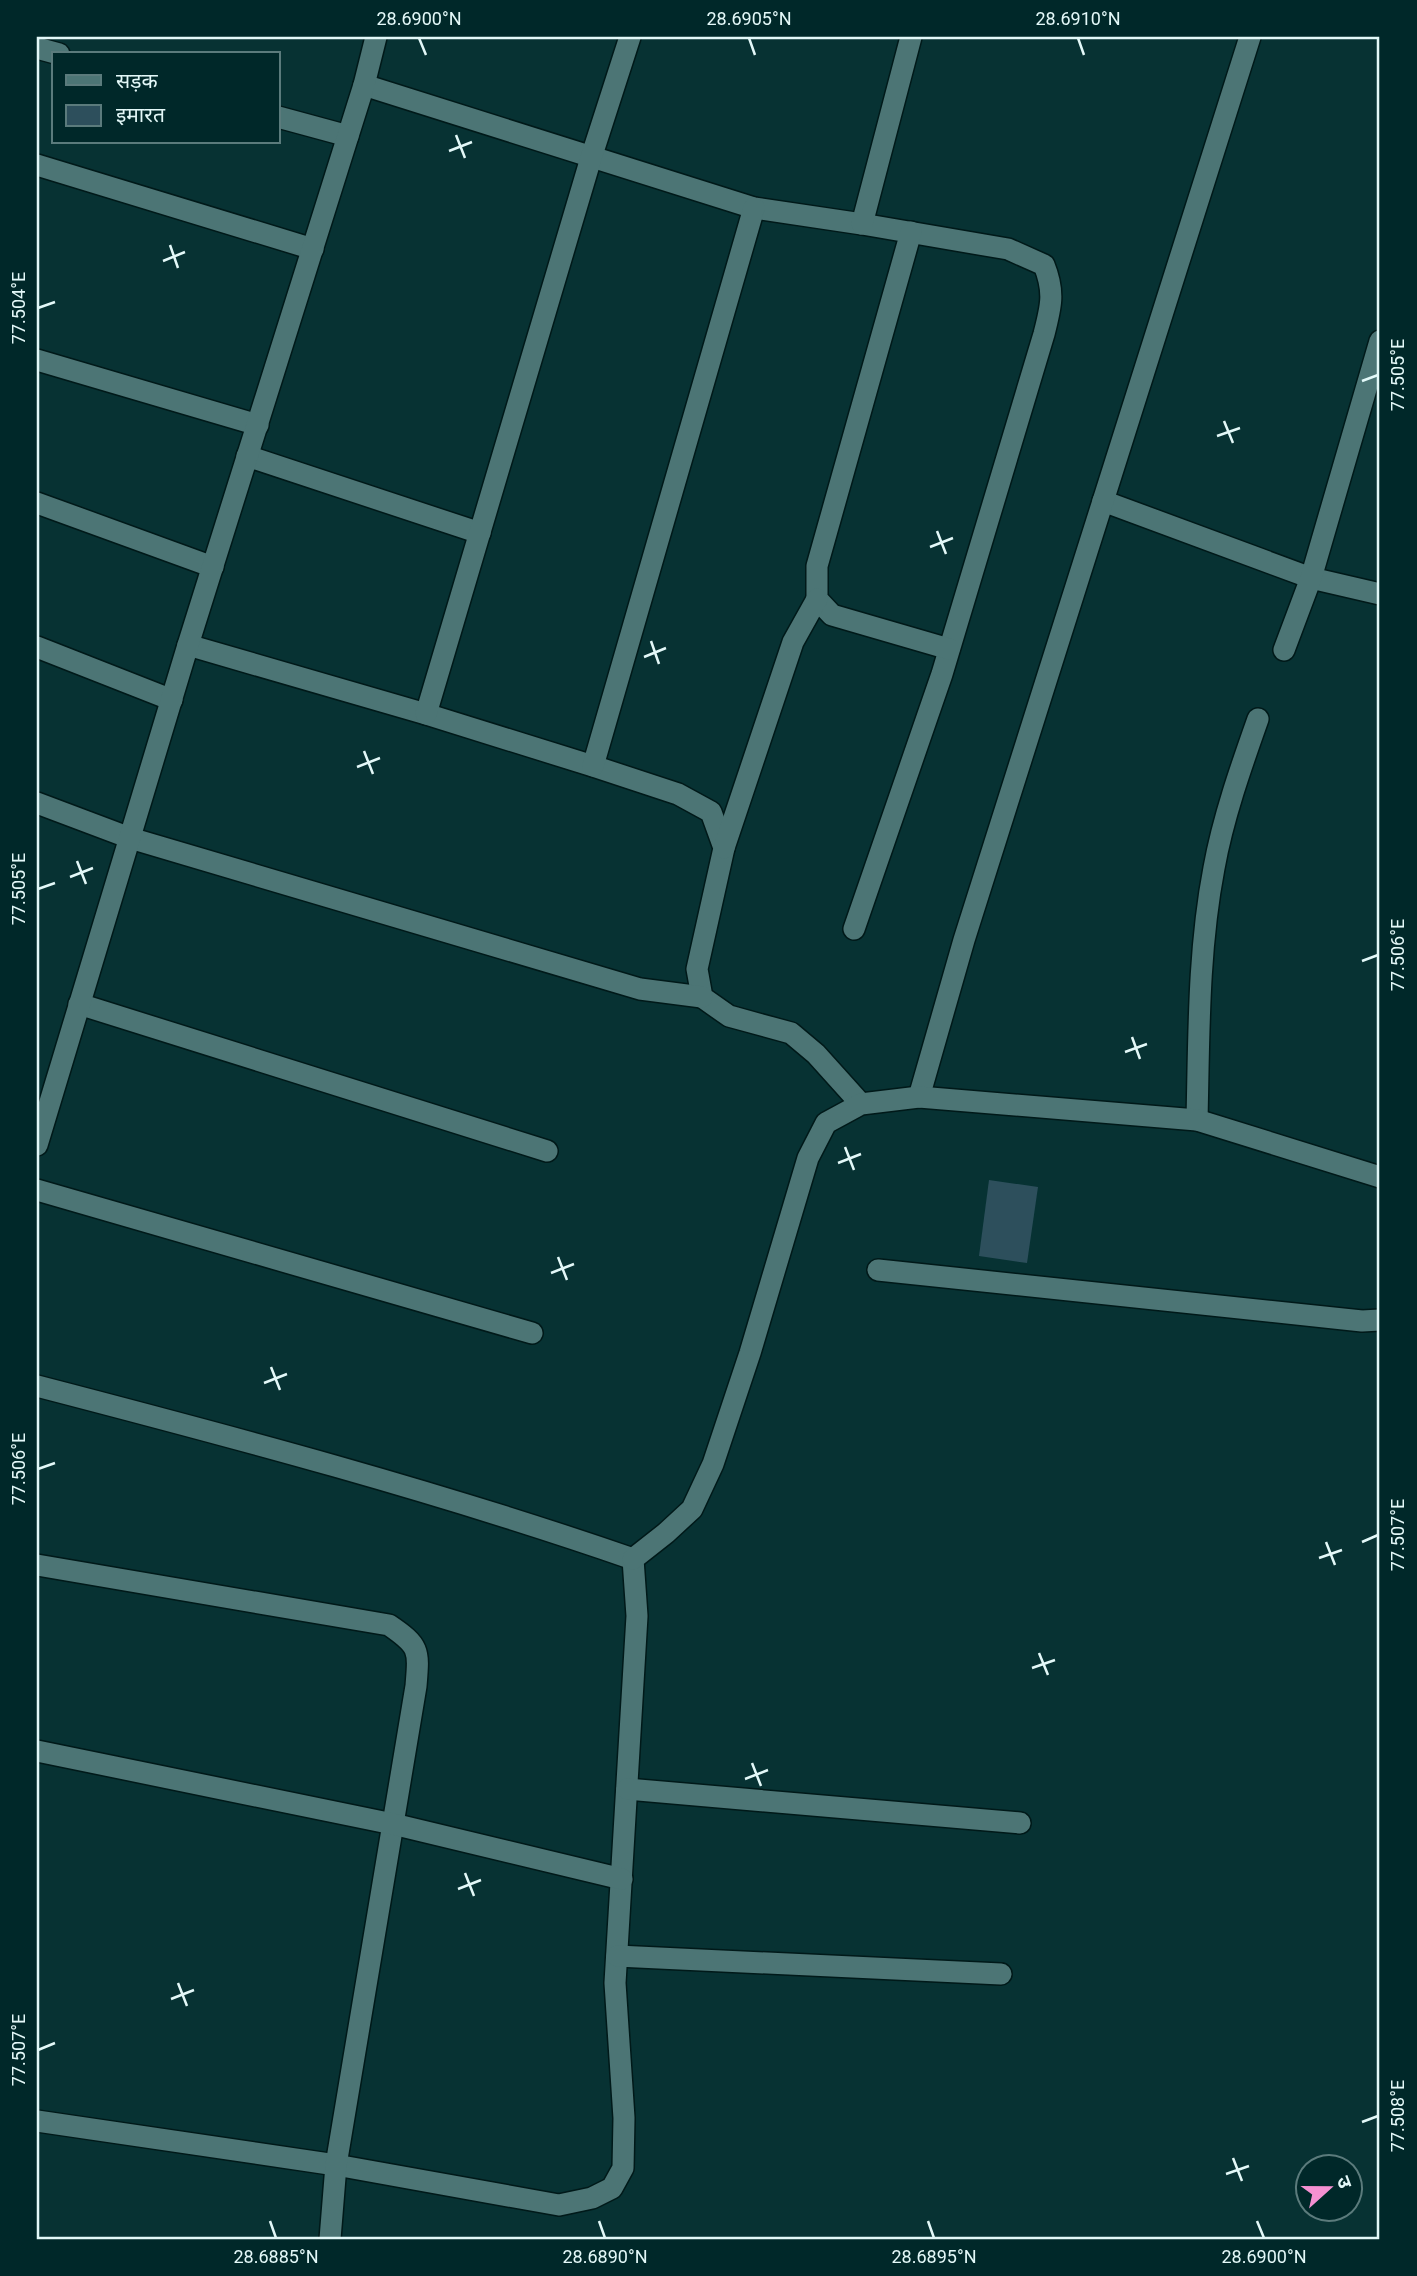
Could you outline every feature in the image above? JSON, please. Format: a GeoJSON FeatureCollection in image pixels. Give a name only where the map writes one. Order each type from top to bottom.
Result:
{"type":"FeatureCollection","features":[{"type":"Feature","properties":{"kind":"street"},"geometry":{"type":"LineString","coordinates":[[37,1145],[43,1100],[79,1004],[188,645],[364,85],[376,37]]}},
{"type":"Feature","properties":{"kind":"street"},"geometry":{"type":"LineString","coordinates":[[426,714],[591,158],[630,37]]}},
{"type":"Feature","properties":{"kind":"street"},"geometry":{"type":"LineString","coordinates":[[862,223],[911,37]]}},
{"type":"Feature","properties":{"kind":"street"},"geometry":{"type":"LineString","coordinates":[[919,1097],[964,940],[1250,37]]}},
{"type":"Feature","properties":{"kind":"street"},"geometry":{"type":"LineString","coordinates":[[364,85],[754,208],[862,223],[1008,249],[1044,265],[1051,283],[1051,307],[949,649],[854,929]]}},
{"type":"Feature","properties":{"kind":"street"},"geometry":{"type":"LineString","coordinates":[[280,118],[348,136]]}},
{"type":"Feature","properties":{"kind":"street"},"geometry":{"type":"LineString","coordinates":[[37,165],[313,249]]}},
{"type":"Feature","properties":{"kind":"street"},"geometry":{"type":"LineString","coordinates":[[593,766],[754,208]]}},
{"type":"Feature","properties":{"kind":"street"},"geometry":{"type":"LineString","coordinates":[[702,997],[697,969],[724,848],[793,642],[817,599],[817,566],[911,232]]}},
{"type":"Feature","properties":{"kind":"street"},"geometry":{"type":"LineString","coordinates":[[1284,650],[1311,578],[1380,341]]}},
{"type":"Feature","properties":{"kind":"street"},"geometry":{"type":"LineString","coordinates":[[37,360],[258,425]]}},
{"type":"Feature","properties":{"kind":"street"},"geometry":{"type":"LineString","coordinates":[[247,456],[480,533]]}},
{"type":"Feature","properties":{"kind":"street"},"geometry":{"type":"LineString","coordinates":[[1103,501],[1311,578],[1380,594]]}},
{"type":"Feature","properties":{"kind":"street"},"geometry":{"type":"LineString","coordinates":[[37,503],[213,567]]}},
{"type":"Feature","properties":{"kind":"street"},"geometry":{"type":"LineString","coordinates":[[817,599],[832,615],[949,649]]}},
{"type":"Feature","properties":{"kind":"street"},"geometry":{"type":"LineString","coordinates":[[188,645],[426,714],[678,794],[711,812],[724,848]]}},
{"type":"Feature","properties":{"kind":"street"},"geometry":{"type":"LineString","coordinates":[[37,647],[172,700]]}},
{"type":"Feature","properties":{"kind":"street"},"geometry":{"type":"LineString","coordinates":[[1197,1120],[1202,966],[1214,868],[1240,770],[1258,719]]}},
{"type":"Feature","properties":{"kind":"street"},"geometry":{"type":"LineString","coordinates":[[37,803],[130,838],[640,989],[702,997],[729,1016],[792,1034],[816,1054],[861,1104]]}},
{"type":"Feature","properties":{"kind":"street"},"geometry":{"type":"LineString","coordinates":[[79,1004],[547,1151]]}},
{"type":"Feature","properties":{"kind":"street"},"geometry":{"type":"LineString","coordinates":[[633,1559],[692,1509],[713,1464],[750,1353],[808,1158],[826,1123],[861,1104],[919,1097],[1197,1120],[1380,1177]]}},
{"type":"Feature","properties":{"kind":"street"},"geometry":{"type":"LineString","coordinates":[[37,1190],[532,1333]]}},
{"type":"Feature","properties":{"kind":"street"},"geometry":{"type":"LineString","coordinates":[[878,1270],[1362,1321],[1380,1320]]}},
{"type":"Feature","properties":{"kind":"street"},"geometry":{"type":"LineString","coordinates":[[37,1386],[188,1425],[524,1521],[633,1559]]}},
{"type":"Feature","properties":{"kind":"street"},"geometry":{"type":"LineString","coordinates":[[37,2122],[336,2165],[559,2205],[592,2199],[612,2188],[623,2168],[624,2118],[615,1983],[637,1616],[633,1559]]}},
{"type":"Feature","properties":{"kind":"street"},"geometry":{"type":"LineString","coordinates":[[37,1565],[389,1625],[409,1638],[419,1657],[336,2165],[330,2239]]}},
{"type":"Feature","properties":{"kind":"street"},"geometry":{"type":"LineString","coordinates":[[37,1751],[393,1824],[622,1879]]}},
{"type":"Feature","properties":{"kind":"street"},"geometry":{"type":"LineString","coordinates":[[627,1789],[1020,1823]]}},
{"type":"Feature","properties":{"kind":"street"},"geometry":{"type":"LineString","coordinates":[[617,1956],[1001,1975]]}},
{"type":"Feature","properties":{"kind":"building"},"geometry":{"type":"Polygon","coordinates":[[[989,1180],[1038,1187],[1027,1263],[979,1256],[989,1180]]]}}]}
